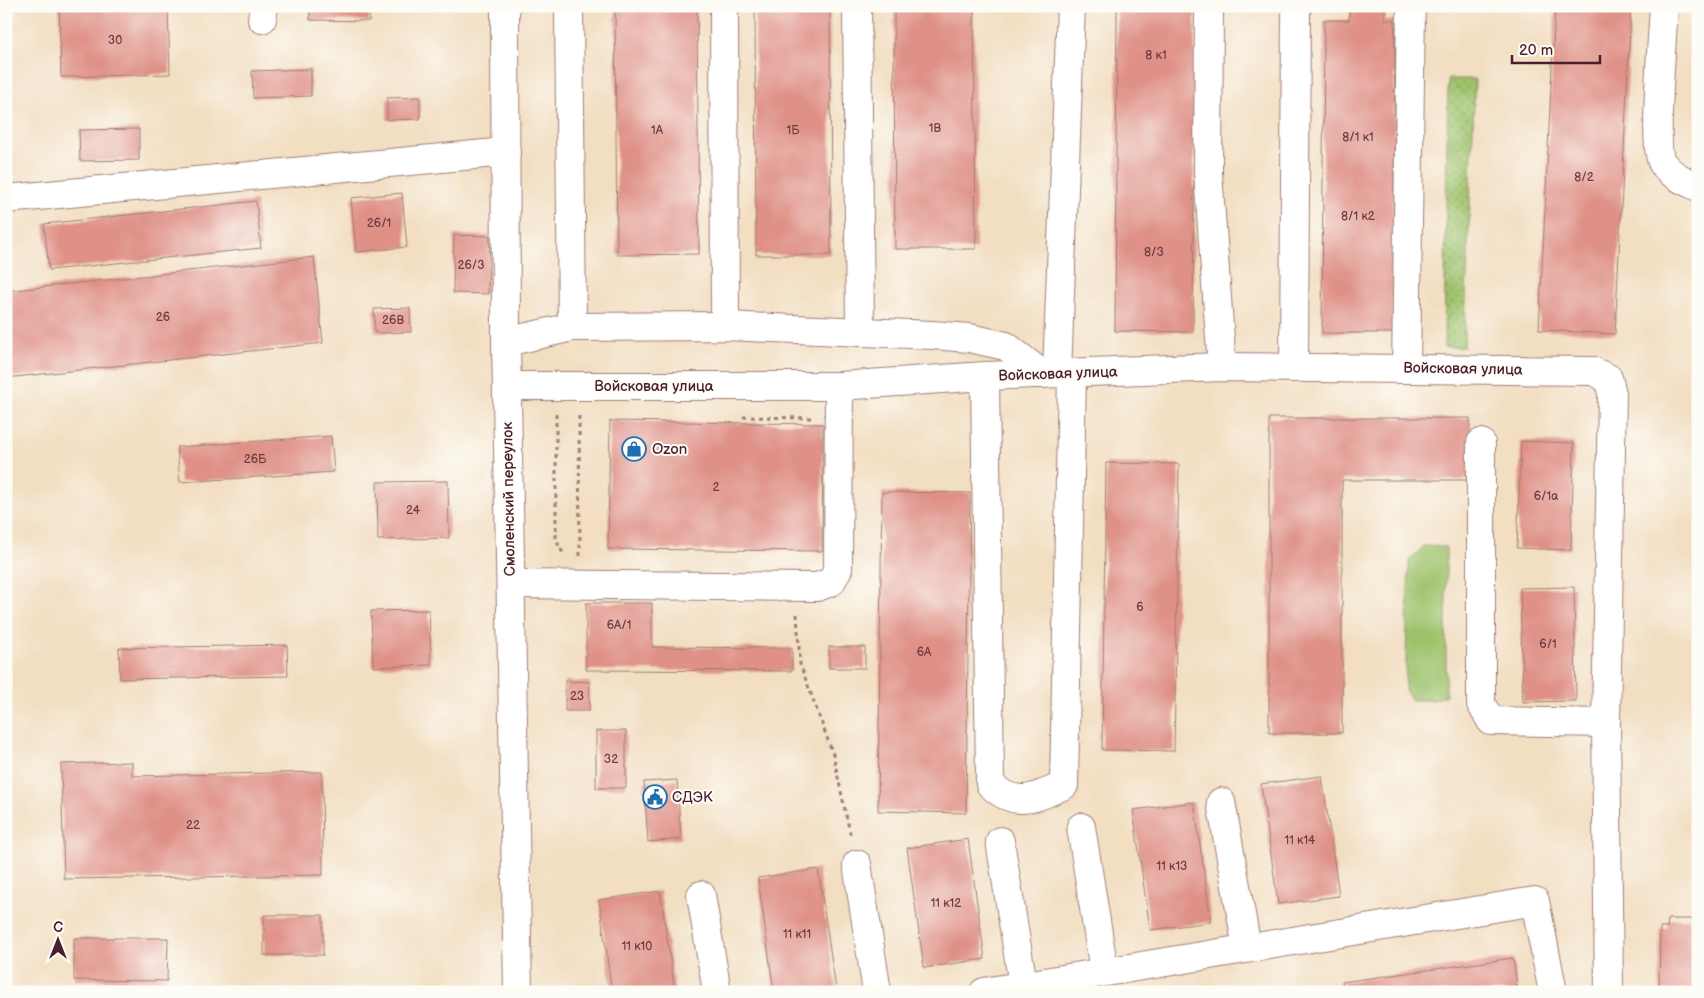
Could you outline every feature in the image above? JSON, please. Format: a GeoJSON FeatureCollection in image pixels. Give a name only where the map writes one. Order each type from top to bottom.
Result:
{"type":"FeatureCollection","features":[{"type":"Feature","properties":{"kind":"street","name":"Смоленский переулок"},"geometry":{"type":"LineString","coordinates":[[505,6],[506,342],[518,992]]}},
{"type":"Feature","properties":{"kind":"street"},"geometry":{"type":"LineString","coordinates":[[569,6],[572,327]]}},
{"type":"Feature","properties":{"kind":"street"},"geometry":{"type":"LineString","coordinates":[[724,6],[725,326]]}},
{"type":"Feature","properties":{"kind":"street"},"geometry":{"type":"LineString","coordinates":[[857,6],[860,332]]}},
{"type":"Feature","properties":{"kind":"street"},"geometry":{"type":"LineString","coordinates":[[985,376],[990,784],[1002,795],[1024,800],[1064,785],[1057,373],[1072,6]]}},
{"type":"Feature","properties":{"kind":"street"},"geometry":{"type":"LineString","coordinates":[[1209,6],[1208,174],[1222,367]]}},
{"type":"Feature","properties":{"kind":"street"},"geometry":{"type":"LineString","coordinates":[[1294,368],[1296,6]]}},
{"type":"Feature","properties":{"kind":"street"},"geometry":{"type":"LineString","coordinates":[[1406,369],[1411,6]]}},
{"type":"Feature","properties":{"kind":"street"},"geometry":{"type":"LineString","coordinates":[[1664,6],[1658,140],[1661,163],[1678,178],[1698,187]]}},
{"type":"Feature","properties":{"kind":"street"},"geometry":{"type":"LineString","coordinates":[[6,199],[506,152]]}},
{"type":"Feature","properties":{"kind":"street"},"geometry":{"type":"LineString","coordinates":[[506,342],[572,327],[725,326],[932,335],[969,338],[1006,346],[1057,373]]}},
{"type":"Feature","properties":{"kind":"street"},"geometry":{"type":"LineString","coordinates":[[929,380],[938,364],[939,356],[938,345],[932,335]]}},
{"type":"Feature","properties":{"kind":"street","name":"Войсковая улица"},"geometry":{"type":"LineString","coordinates":[[507,386],[839,386],[985,376],[1222,367],[1594,371],[1608,378],[1612,393],[1606,723]]}},
{"type":"Feature","properties":{"kind":"street"},"geometry":{"type":"LineString","coordinates":[[511,584],[817,587],[831,582],[838,569],[839,386]]}},
{"type":"Feature","properties":{"kind":"street"},"geometry":{"type":"LineString","coordinates":[[1481,443],[1481,704],[1491,721],[1606,723],[1609,992]]}},
{"type":"Feature","properties":{"kind":"street"},"geometry":{"type":"LineString","coordinates":[[1222,802],[1247,948]]}},
{"type":"Feature","properties":{"kind":"street"},"geometry":{"type":"LineString","coordinates":[[1081,826],[1104,972]]}},
{"type":"Feature","properties":{"kind":"street"},"geometry":{"type":"LineString","coordinates":[[1000,841],[1035,986]]}},
{"type":"Feature","properties":{"kind":"street"},"geometry":{"type":"LineString","coordinates":[[857,864],[877,992]]}},
{"type":"Feature","properties":{"kind":"street"},"geometry":{"type":"LineString","coordinates":[[701,895],[717,992]]}},
{"type":"Feature","properties":{"kind":"street"},"geometry":{"type":"LineString","coordinates":[[984,992],[1035,986],[1104,972],[1535,901],[1553,992]]}},
{"type":"Feature","properties":{"kind":"path"},"geometry":{"type":"LineString","coordinates":[[508,417],[564,416]]}},
{"type":"Feature","properties":{"kind":"path"},"geometry":{"type":"LineString","coordinates":[[572,416],[580,416],[580,584]]}},
{"type":"Feature","properties":{"kind":"path"},"geometry":{"type":"LineString","coordinates":[[796,586],[800,664],[833,754],[857,864]]}},
{"type":"Feature","properties":{"kind":"green space"},"geometry":{"type":"Polygon","coordinates":[[[1448,79],[1475,79],[1464,347],[1444,347],[1448,79]]]}},
{"type":"Feature","properties":{"kind":"green space"},"geometry":{"type":"Polygon","coordinates":[[[1424,546],[1446,547],[1446,695],[1434,700],[1412,700],[1405,690],[1409,561],[1424,546]]]}},
{"type":"Feature","properties":{"kind":"building"},"geometry":{"type":"Polygon","coordinates":[[[59,6],[168,6],[170,74],[61,77],[59,6]]]}},
{"type":"Feature","properties":{"kind":"building"},"geometry":{"type":"Polygon","coordinates":[[[310,6],[369,6],[369,21],[310,20],[310,6]]]}},
{"type":"Feature","properties":{"kind":"building"},"geometry":{"type":"Polygon","coordinates":[[[615,6],[697,6],[699,254],[617,255],[615,6]]]}},
{"type":"Feature","properties":{"kind":"building"},"geometry":{"type":"Polygon","coordinates":[[[755,6],[830,6],[831,255],[756,255],[755,6]]]}},
{"type":"Feature","properties":{"kind":"building"},"geometry":{"type":"Polygon","coordinates":[[[894,6],[974,6],[976,249],[895,249],[894,6]]]}},
{"type":"Feature","properties":{"kind":"building"},"geometry":{"type":"Polygon","coordinates":[[[1117,6],[1195,6],[1193,332],[1115,331],[1117,6]]]}},
{"type":"Feature","properties":{"kind":"building"},"geometry":{"type":"Polygon","coordinates":[[[1350,6],[1385,6],[1385,20],[1395,20],[1393,333],[1322,333],[1324,20],[1349,20],[1350,6]]]}},
{"type":"Feature","properties":{"kind":"building"},"geometry":{"type":"Polygon","coordinates":[[[1555,6],[1631,6],[1615,334],[1539,330],[1555,6]]]}},
{"type":"Feature","properties":{"kind":"building"},"geometry":{"type":"Polygon","coordinates":[[[311,69],[311,96],[253,98],[252,71],[311,69]]]}},
{"type":"Feature","properties":{"kind":"building"},"geometry":{"type":"Polygon","coordinates":[[[420,97],[420,119],[387,120],[387,98],[420,97]]]}},
{"type":"Feature","properties":{"kind":"building"},"geometry":{"type":"Polygon","coordinates":[[[139,129],[139,160],[80,161],[79,130],[139,129]]]}},
{"type":"Feature","properties":{"kind":"building"},"geometry":{"type":"Polygon","coordinates":[[[402,193],[407,247],[356,252],[351,198],[402,193]]]}},
{"type":"Feature","properties":{"kind":"building"},"geometry":{"type":"Polygon","coordinates":[[[256,201],[261,248],[49,270],[44,224],[256,201]]]}},
{"type":"Feature","properties":{"kind":"building"},"geometry":{"type":"Polygon","coordinates":[[[454,235],[490,236],[488,294],[453,293],[454,235]]]}},
{"type":"Feature","properties":{"kind":"building"},"geometry":{"type":"Polygon","coordinates":[[[314,257],[323,343],[6,378],[6,291],[314,257]]]}},
{"type":"Feature","properties":{"kind":"building"},"geometry":{"type":"Polygon","coordinates":[[[410,308],[411,332],[375,333],[374,309],[410,308]]]}},
{"type":"Feature","properties":{"kind":"building"},"geometry":{"type":"Polygon","coordinates":[[[1269,418],[1470,418],[1470,480],[1342,480],[1342,733],[1269,733],[1269,418]]]}},
{"type":"Feature","properties":{"kind":"building"},"geometry":{"type":"Polygon","coordinates":[[[610,421],[823,424],[822,551],[608,549],[610,421]]]}},
{"type":"Feature","properties":{"kind":"building"},"geometry":{"type":"Polygon","coordinates":[[[331,436],[334,472],[180,482],[177,447],[331,436]]]}},
{"type":"Feature","properties":{"kind":"building"},"geometry":{"type":"Polygon","coordinates":[[[1521,441],[1574,443],[1571,550],[1517,548],[1521,441]]]}},
{"type":"Feature","properties":{"kind":"building"},"geometry":{"type":"Polygon","coordinates":[[[1106,463],[1179,464],[1174,751],[1102,750],[1106,463]]]}},
{"type":"Feature","properties":{"kind":"building"},"geometry":{"type":"Polygon","coordinates":[[[448,481],[449,538],[378,540],[377,482],[448,481]]]}},
{"type":"Feature","properties":{"kind":"building"},"geometry":{"type":"Polygon","coordinates":[[[882,492],[970,493],[966,813],[878,811],[882,492]]]}},
{"type":"Feature","properties":{"kind":"building"},"geometry":{"type":"Polygon","coordinates":[[[1574,587],[1576,701],[1523,702],[1520,588],[1574,587]]]}},
{"type":"Feature","properties":{"kind":"building"},"geometry":{"type":"Polygon","coordinates":[[[586,603],[652,603],[652,647],[792,648],[792,671],[586,670],[586,603]]]}},
{"type":"Feature","properties":{"kind":"building"},"geometry":{"type":"Polygon","coordinates":[[[429,610],[431,665],[373,667],[371,611],[429,610]]]}},
{"type":"Feature","properties":{"kind":"building"},"geometry":{"type":"Polygon","coordinates":[[[287,645],[288,676],[120,679],[119,648],[287,645]]]}},
{"type":"Feature","properties":{"kind":"building"},"geometry":{"type":"Polygon","coordinates":[[[829,647],[865,647],[865,668],[829,668],[829,647]]]}},
{"type":"Feature","properties":{"kind":"building"},"geometry":{"type":"Polygon","coordinates":[[[565,681],[590,682],[589,711],[565,711],[565,681]]]}},
{"type":"Feature","properties":{"kind":"building"},"geometry":{"type":"Polygon","coordinates":[[[596,731],[626,731],[626,788],[596,788],[596,731]]]}},
{"type":"Feature","properties":{"kind":"building"},"geometry":{"type":"Polygon","coordinates":[[[132,762],[132,776],[322,772],[323,875],[64,879],[61,764],[132,762]]]}},
{"type":"Feature","properties":{"kind":"building"},"geometry":{"type":"Polygon","coordinates":[[[1322,776],[1339,896],[1278,904],[1261,784],[1322,776]]]}},
{"type":"Feature","properties":{"kind":"building"},"geometry":{"type":"Polygon","coordinates":[[[677,780],[681,839],[648,842],[644,782],[677,780]]]}},
{"type":"Feature","properties":{"kind":"building"},"geometry":{"type":"Polygon","coordinates":[[[1194,802],[1211,922],[1150,930],[1133,810],[1194,802]]]}},
{"type":"Feature","properties":{"kind":"building"},"geometry":{"type":"Polygon","coordinates":[[[968,839],[985,959],[924,968],[907,848],[968,839]]]}},
{"type":"Feature","properties":{"kind":"building"},"geometry":{"type":"Polygon","coordinates":[[[818,869],[836,990],[774,992],[758,878],[818,869]]]}},
{"type":"Feature","properties":{"kind":"building"},"geometry":{"type":"Polygon","coordinates":[[[660,891],[675,992],[612,992],[599,900],[660,891]]]}},
{"type":"Feature","properties":{"kind":"building"},"geometry":{"type":"Polygon","coordinates":[[[264,915],[323,915],[323,955],[264,955],[264,915]]]}},
{"type":"Feature","properties":{"kind":"building"},"geometry":{"type":"Polygon","coordinates":[[[1668,919],[1697,919],[1698,992],[1659,992],[1660,928],[1667,928],[1668,919]]]}},
{"type":"Feature","properties":{"kind":"building"},"geometry":{"type":"Polygon","coordinates":[[[74,938],[168,938],[167,981],[74,980],[74,938]]]}},
{"type":"Feature","properties":{"kind":"building"},"geometry":{"type":"Polygon","coordinates":[[[1513,958],[1518,992],[1344,992],[1342,982],[1513,958]]]}},
{"type":"Feature","properties":{"kind":"building"},"geometry":{"type":"Polygon","coordinates":[[[1317,987],[1318,992],[1293,992],[1293,991],[1317,987]]]}},
{"type":"Feature","properties":{"kind":"place","name":"Ozon"},"geometry":{"type":"Point","coordinates":[634,449]}},
{"type":"Feature","properties":{"kind":"place","name":"СДЭК"},"geometry":{"type":"Point","coordinates":[655,797]}}]}
